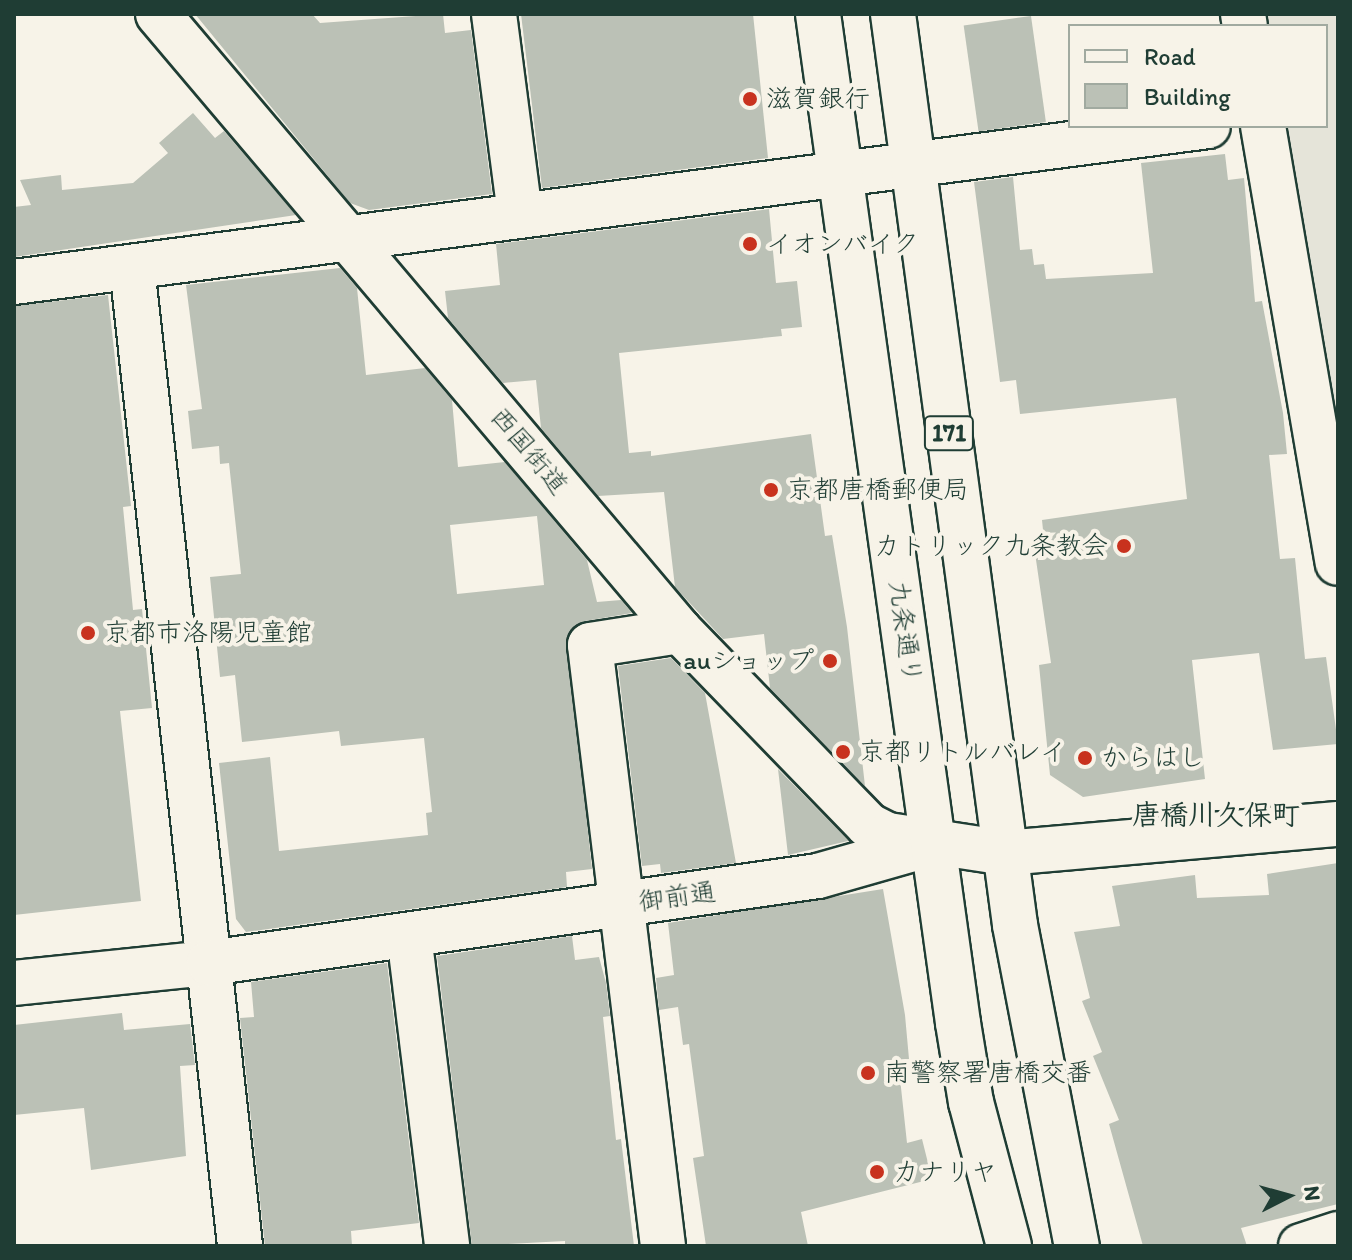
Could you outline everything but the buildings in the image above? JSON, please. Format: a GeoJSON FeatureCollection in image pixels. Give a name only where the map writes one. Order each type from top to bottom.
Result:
{"type":"FeatureCollection","features":[{"type":"Feature","properties":{"kind":"main road","name":"西国街道"},"geometry":{"type":"LineString","coordinates":[[158,14],[680,631],[852,812],[888,835],[933,843]]}},
{"type":"Feature","properties":{"kind":"main road"},"geometry":{"type":"LineString","coordinates":[[494,14],[520,213]]}},
{"type":"Feature","properties":{"kind":"main road","name":"九条通り"},"geometry":{"type":"LineString","coordinates":[[818,14],[971,1102],[1009,1246]]}},
{"type":"Feature","properties":{"kind":"main road","name":"171"},"geometry":{"type":"LineString","coordinates":[[893,14],[1005,853],[1030,1017],[1077,1246]]}},
{"type":"Feature","properties":{"kind":"main road"},"geometry":{"type":"LineString","coordinates":[[14,282],[520,213],[914,167],[1194,128]]}},
{"type":"Feature","properties":{"kind":"main road"},"geometry":{"type":"LineString","coordinates":[[1263,128],[1338,563]]}},
{"type":"Feature","properties":{"kind":"main road"},"geometry":{"type":"LineString","coordinates":[[132,267],[240,1246]]}},
{"type":"Feature","properties":{"kind":"main road"},"geometry":{"type":"LineString","coordinates":[[663,1246],[590,645],[680,631]]}},
{"type":"Feature","properties":{"kind":"main road","name":"御前通"},"geometry":{"type":"LineString","coordinates":[[14,983],[209,963],[818,876],[933,843],[1005,853],[1338,824]]}},
{"type":"Feature","properties":{"kind":"main road"},"geometry":{"type":"LineString","coordinates":[[409,935],[447,1246]]}},
{"type":"Feature","properties":{"kind":"main road"},"geometry":{"type":"LineString","coordinates":[[1301,1246],[1338,1234]]}},
{"type":"Feature","properties":{"kind":"shaded area"},"geometry":{"type":"Polygon","coordinates":[[[1266,14],[1338,14],[1338,435],[1285,128],[1328,128],[1328,24],[1268,24],[1266,14]]]}},
{"type":"Feature","properties":{"kind":"place","name":"滋賀銀行"},"geometry":{"type":"Point","coordinates":[750,99]}},
{"type":"Feature","properties":{"kind":"place","name":"イオンバイク"},"geometry":{"type":"Point","coordinates":[750,244]}},
{"type":"Feature","properties":{"kind":"place","name":"京都唐橋郵便局"},"geometry":{"type":"Point","coordinates":[771,490]}},
{"type":"Feature","properties":{"kind":"place","name":"カトリック九条教会"},"geometry":{"type":"Point","coordinates":[1124,546]}},
{"type":"Feature","properties":{"kind":"place","name":"京都市洛陽児童館"},"geometry":{"type":"Point","coordinates":[88,633]}},
{"type":"Feature","properties":{"kind":"place","name":"auショップ"},"geometry":{"type":"Point","coordinates":[830,661]}},
{"type":"Feature","properties":{"kind":"place","name":"京都リトルバレイ"},"geometry":{"type":"Point","coordinates":[843,752]}},
{"type":"Feature","properties":{"kind":"place","name":"からはし"},"geometry":{"type":"Point","coordinates":[1085,758]}},
{"type":"Feature","properties":{"kind":"place","name":"南警察署唐橋交番"},"geometry":{"type":"Point","coordinates":[868,1073]}},
{"type":"Feature","properties":{"kind":"place","name":"カナリヤ"},"geometry":{"type":"Point","coordinates":[877,1172]}},
{"type":"Feature","properties":{"kind":"district","name":"唐橋川久保町"},"geometry":{"type":"Point","coordinates":[1216,814]}}]}
